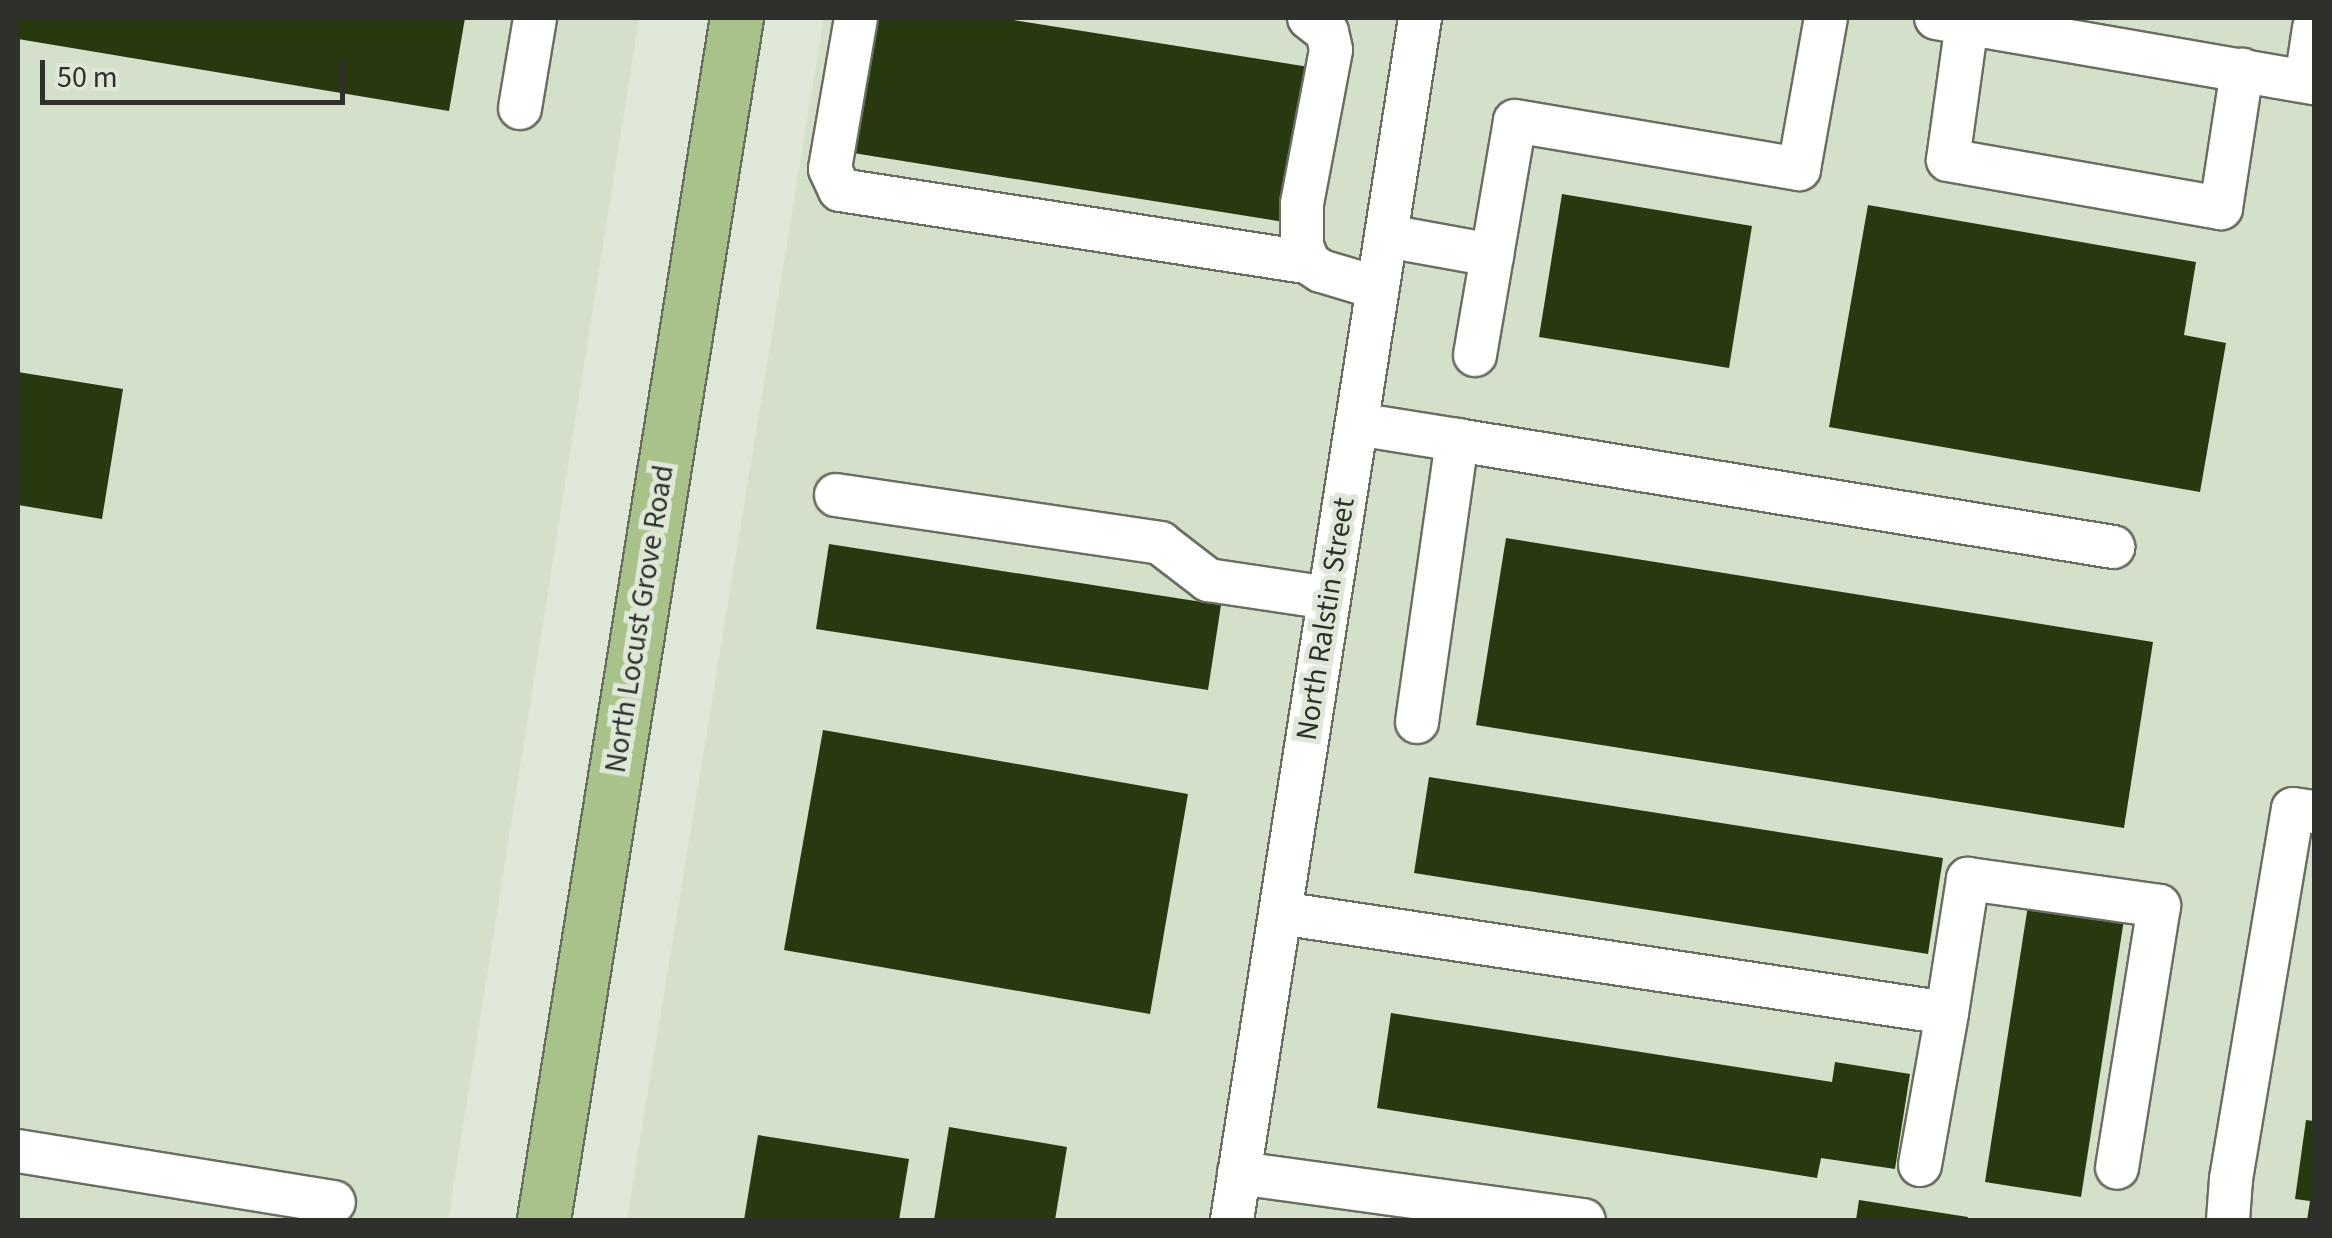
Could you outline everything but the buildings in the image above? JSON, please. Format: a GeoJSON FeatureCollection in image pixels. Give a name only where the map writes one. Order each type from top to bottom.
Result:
{"type":"FeatureCollection","features":[{"type":"Feature","properties":{"kind":"main road","name":"North Locust Grove Road"},"geometry":{"type":"LineString","coordinates":[[544,1220],[737,18]]}},
{"type":"Feature","properties":{"kind":"street"},"geometry":{"type":"LineString","coordinates":[[520,108],[536,18]]}},
{"type":"Feature","properties":{"kind":"street"},"geometry":{"type":"LineString","coordinates":[[856,18],[830,169],[840,190],[1309,263],[1378,288]]}},
{"type":"Feature","properties":{"kind":"street"},"geometry":{"type":"LineString","coordinates":[[1309,18],[1326,32],[1331,50],[1302,204],[1302,246],[1309,263]]}},
{"type":"Feature","properties":{"kind":"street","name":"North Ralstin Street"},"geometry":{"type":"LineString","coordinates":[[1232,1220],[1420,18]]}},
{"type":"Feature","properties":{"kind":"street"},"geometry":{"type":"LineString","coordinates":[[1475,356],[1515,121],[1799,169],[1826,18]]}},
{"type":"Feature","properties":{"kind":"street"},"geometry":{"type":"LineString","coordinates":[[2242,70],[2221,208],[1948,160],[1951,20],[2242,70],[2310,82],[2314,28]]}},
{"type":"Feature","properties":{"kind":"street"},"geometry":{"type":"LineString","coordinates":[[1386,236],[1492,255]]}},
{"type":"Feature","properties":{"kind":"street"},"geometry":{"type":"LineString","coordinates":[[1357,424],[2113,546]]}},
{"type":"Feature","properties":{"kind":"street"},"geometry":{"type":"LineString","coordinates":[[1417,722],[1456,440]]}},
{"type":"Feature","properties":{"kind":"street"},"geometry":{"type":"LineString","coordinates":[[836,495],[1160,543],[1208,580],[1329,598]]}},
{"type":"Feature","properties":{"kind":"street"},"geometry":{"type":"LineString","coordinates":[[2228,1220],[2237,1140],[2293,809],[2314,812]]}},
{"type":"Feature","properties":{"kind":"street"},"geometry":{"type":"LineString","coordinates":[[1920,1165],[1968,880],[2159,906],[2117,1168]]}},
{"type":"Feature","properties":{"kind":"street"},"geometry":{"type":"LineString","coordinates":[[1280,913],[1947,1013]]}},
{"type":"Feature","properties":{"kind":"street"},"geometry":{"type":"LineString","coordinates":[[18,1151],[334,1202]]}},
{"type":"Feature","properties":{"kind":"street"},"geometry":{"type":"LineString","coordinates":[[1239,1174],[1367,1206],[1584,1220]]}},
{"type":"Feature","properties":{"kind":"shaded area"},"geometry":{"type":"Polygon","coordinates":[[[18,18],[639,18],[448,1220],[18,1220],[18,18]]]}},
{"type":"Feature","properties":{"kind":"shaded area"},"geometry":{"type":"Polygon","coordinates":[[[824,18],[2314,18],[2314,1220],[627,1220],[824,18]]]}}]}
